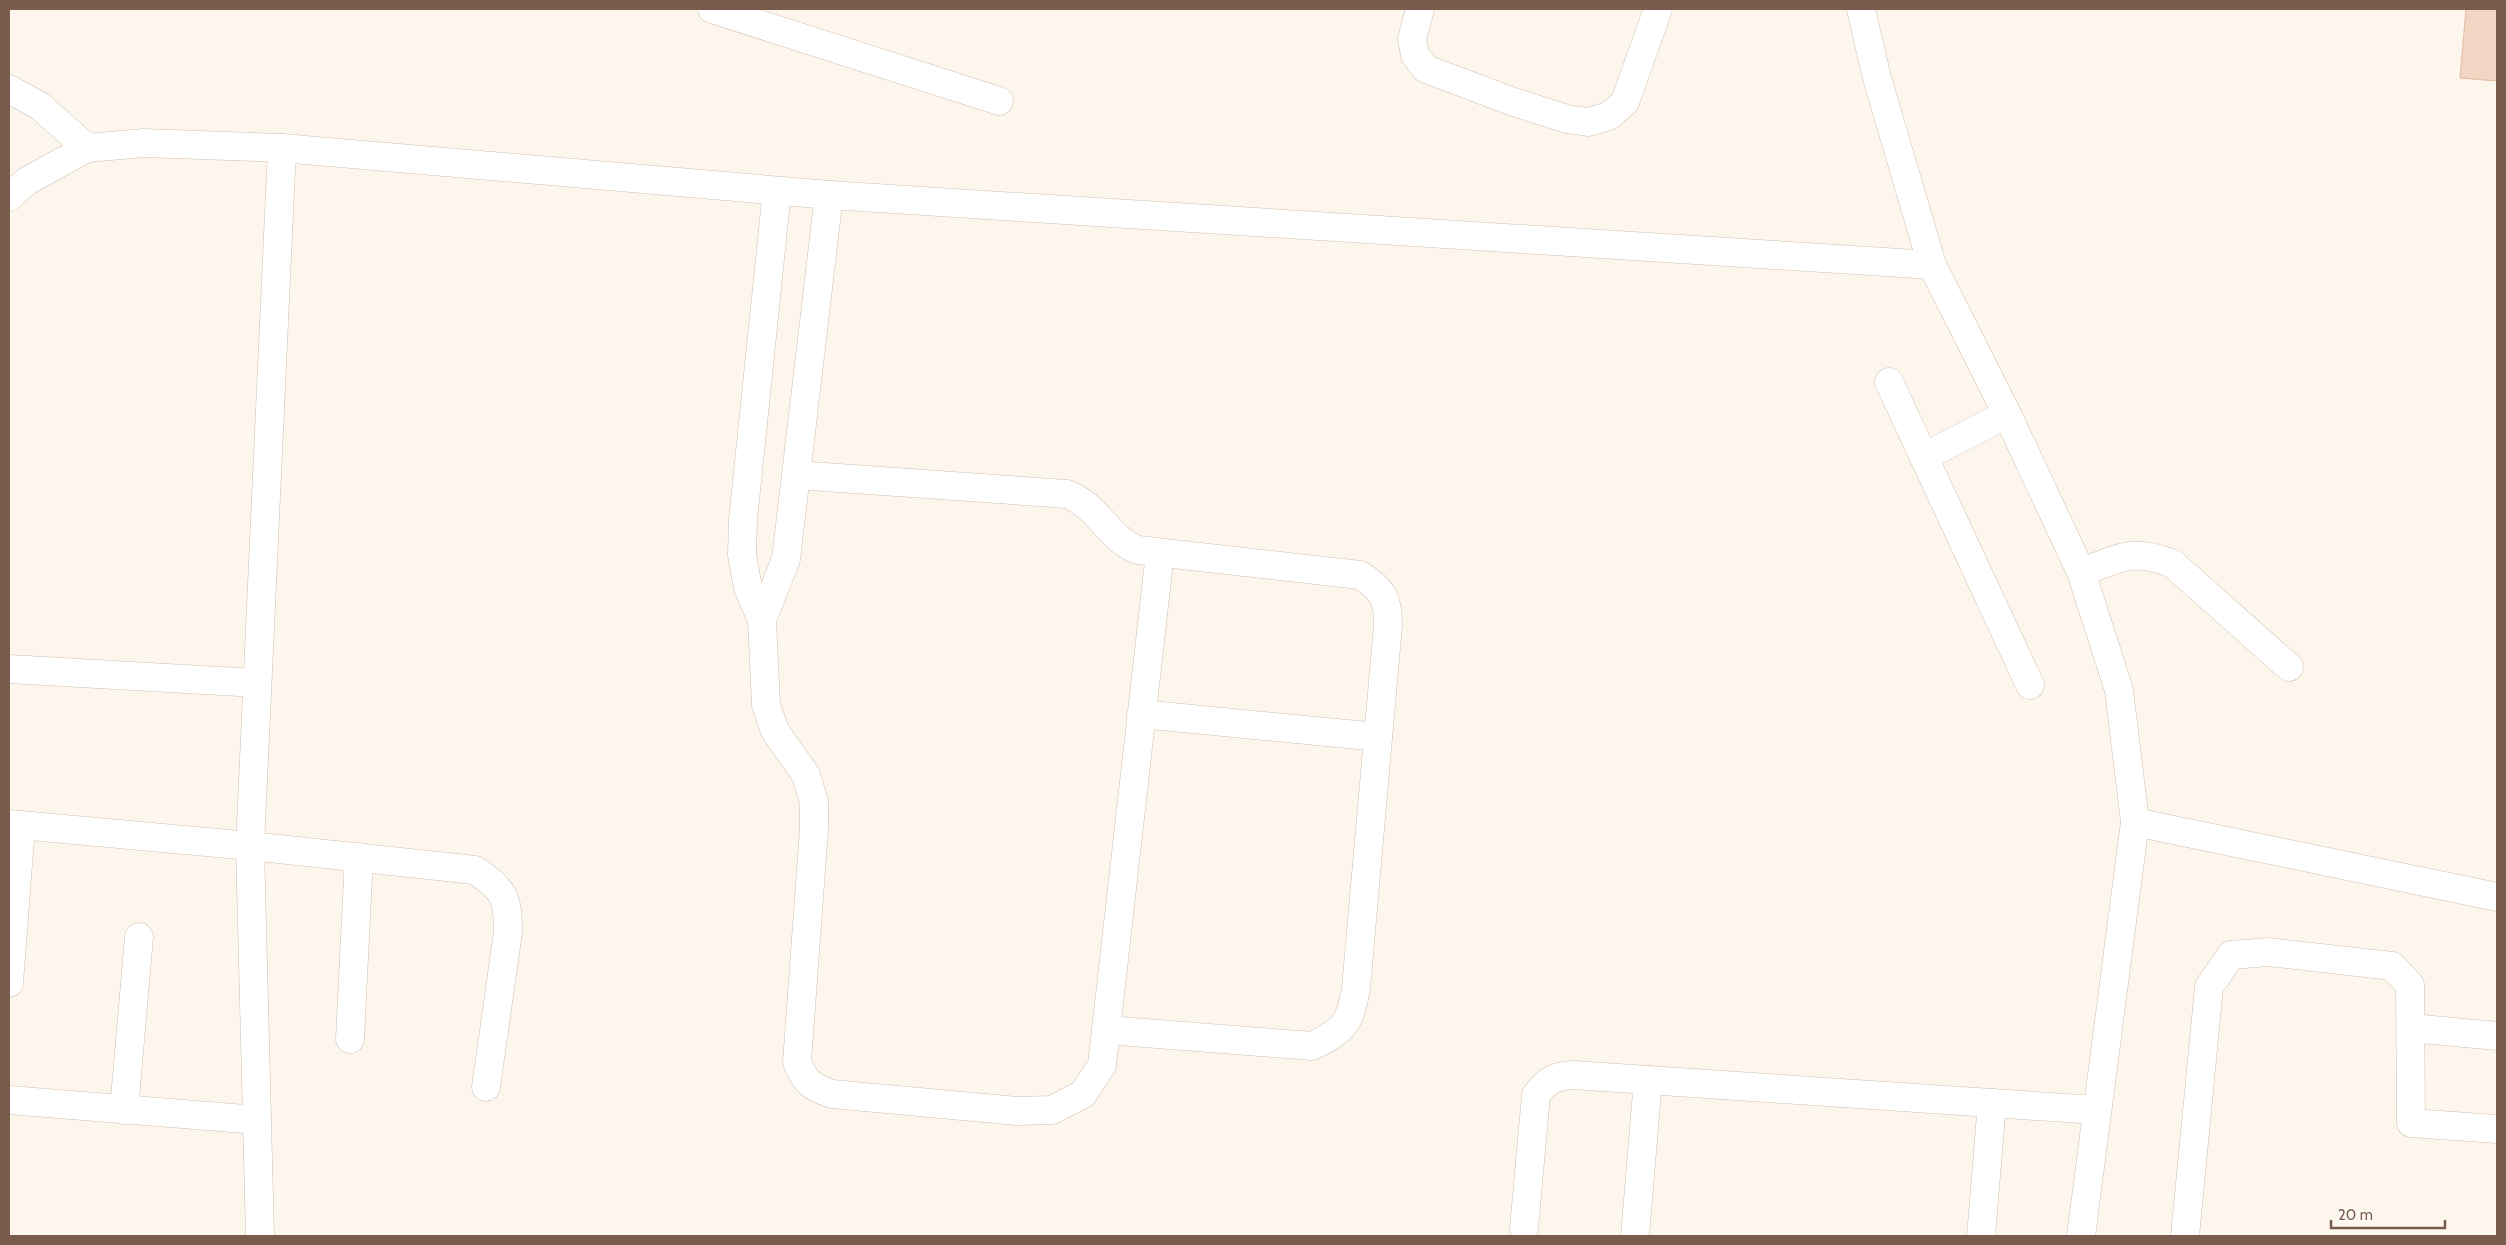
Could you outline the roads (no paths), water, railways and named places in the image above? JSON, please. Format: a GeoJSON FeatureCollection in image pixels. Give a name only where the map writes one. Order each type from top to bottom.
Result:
{"type":"FeatureCollection","features":[{"type":"Feature","properties":{"kind":"lane"},"geometry":{"type":"LineString","coordinates":[[712,9],[999,101]]}},
{"type":"Feature","properties":{"kind":"lane"},"geometry":{"type":"LineString","coordinates":[[1420,9],[1412,39],[1415,55],[1426,69],[1511,101],[1567,119],[1588,122],[1609,116],[1625,102],[1658,9]]}},
{"type":"Feature","properties":{"kind":"lane"},"geometry":{"type":"LineString","coordinates":[[1862,9],[1877,78],[1932,265],[2007,414],[2081,572],[2118,690],[2135,822],[2081,1236]]}},
{"type":"Feature","properties":{"kind":"lane"},"geometry":{"type":"LineString","coordinates":[[9,89],[40,106],[87,148]]}},
{"type":"Feature","properties":{"kind":"lane"},"geometry":{"type":"LineString","coordinates":[[9,197],[27,181],[87,148],[144,142],[282,148],[829,196],[1932,265]]}},
{"type":"Feature","properties":{"kind":"lane"},"geometry":{"type":"LineString","coordinates":[[260,1236],[250,846],[282,148]]}},
{"type":"Feature","properties":{"kind":"lane"},"geometry":{"type":"LineString","coordinates":[[777,191],[743,520],[742,555],[748,588],[762,620],[766,705],[775,731],[806,775],[814,802],[814,829],[796,1062],[803,1077],[816,1089],[832,1094],[1017,1111],[1052,1110],[1083,1094],[1102,1065],[1160,553]]}},
{"type":"Feature","properties":{"kind":"lane"},"geometry":{"type":"LineString","coordinates":[[762,620],[786,559],[829,196]]}},
{"type":"Feature","properties":{"kind":"lane"},"geometry":{"type":"LineString","coordinates":[[1889,382],[2030,685]]}},
{"type":"Feature","properties":{"kind":"lane"},"geometry":{"type":"LineString","coordinates":[[1924,457],[2007,414]]}},
{"type":"Feature","properties":{"kind":"lane"},"geometry":{"type":"LineString","coordinates":[[796,475],[1067,494],[1081,499],[1126,545],[1160,553],[1360,575],[1377,586],[1388,605],[1388,625],[1356,988],[1352,1014],[1336,1034],[1312,1046],[1106,1030]]}},
{"type":"Feature","properties":{"kind":"lane"},"geometry":{"type":"LineString","coordinates":[[2081,572],[2137,554],[2157,557],[2173,564],[2289,667]]}},
{"type":"Feature","properties":{"kind":"lane"},"geometry":{"type":"LineString","coordinates":[[9,669],[257,683]]}},
{"type":"Feature","properties":{"kind":"lane"},"geometry":{"type":"LineString","coordinates":[[1141,714],[1378,737]]}},
{"type":"Feature","properties":{"kind":"lane"},"geometry":{"type":"LineString","coordinates":[[2135,822],[2497,897]]}},
{"type":"Feature","properties":{"kind":"lane"},"geometry":{"type":"LineString","coordinates":[[9,983],[15,825],[250,846],[475,870],[496,884],[508,906],[508,932],[486,1087]]}},
{"type":"Feature","properties":{"kind":"lane"},"geometry":{"type":"LineString","coordinates":[[350,1039],[359,857]]}},
{"type":"Feature","properties":{"kind":"lane"},"geometry":{"type":"LineString","coordinates":[[124,1110],[139,937]]}},
{"type":"Feature","properties":{"kind":"lane"},"geometry":{"type":"LineString","coordinates":[[2185,1236],[2209,987],[2231,955],[2268,952],[2392,966],[2410,985],[2411,1123],[2497,1129]]}},
{"type":"Feature","properties":{"kind":"lane"},"geometry":{"type":"LineString","coordinates":[[2411,1028],[2497,1036]]}},
{"type":"Feature","properties":{"kind":"lane"},"geometry":{"type":"LineString","coordinates":[[1524,1228],[1536,1095],[1545,1083],[1558,1076],[1573,1074],[2096,1110]]}},
{"type":"Feature","properties":{"kind":"lane"},"geometry":{"type":"LineString","coordinates":[[1635,1236],[1648,1080]]}},
{"type":"Feature","properties":{"kind":"lane"},"geometry":{"type":"LineString","coordinates":[[9,1100],[257,1120]]}},
{"type":"Feature","properties":{"kind":"lane"},"geometry":{"type":"LineString","coordinates":[[1981,1236],[1992,1103]]}}]}
